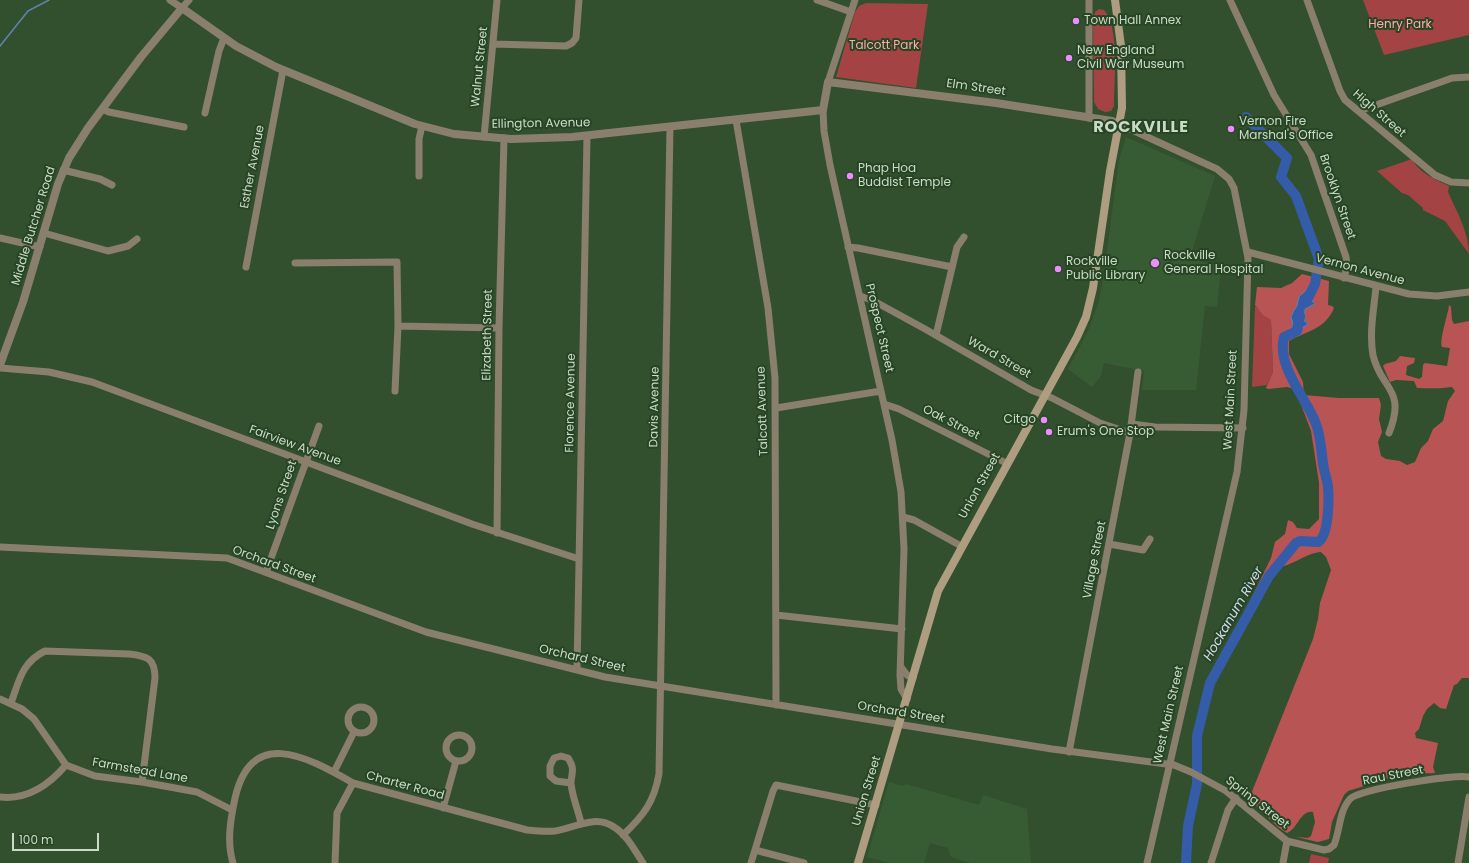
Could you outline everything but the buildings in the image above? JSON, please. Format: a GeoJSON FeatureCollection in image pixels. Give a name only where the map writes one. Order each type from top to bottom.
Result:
{"type":"FeatureCollection","features":[{"type":"Feature","properties":{"kind":"main road"},"geometry":{"type":"LineString","coordinates":[[1115,0],[1122,57],[1122,108],[1119,124]]}},
{"type":"Feature","properties":{"kind":"main road","name":"Union Street"},"geometry":{"type":"LineString","coordinates":[[858,863],[900,724],[936,595],[1006,463],[1077,337],[1089,308],[1119,124]]}},
{"type":"Feature","properties":{"kind":"street","name":"Ellington Avenue"},"geometry":{"type":"LineString","coordinates":[[170,0],[224,38],[255,57],[283,70],[422,126],[448,133],[504,138],[587,136],[823,110]]}},
{"type":"Feature","properties":{"kind":"street"},"geometry":{"type":"LineString","coordinates":[[182,8],[189,0]]}},
{"type":"Feature","properties":{"kind":"street","name":"Walnut Street"},"geometry":{"type":"LineString","coordinates":[[484,137],[497,0]]}},
{"type":"Feature","properties":{"kind":"street"},"geometry":{"type":"LineString","coordinates":[[493,44],[566,46],[572,43],[576,38],[579,0]]}},
{"type":"Feature","properties":{"kind":"street"},"geometry":{"type":"LineString","coordinates":[[817,0],[851,12]]}},
{"type":"Feature","properties":{"kind":"street","name":"Prospect Street"},"geometry":{"type":"LineString","coordinates":[[856,0],[828,82],[823,110],[827,147],[884,404],[896,465],[903,516],[900,686],[907,699]]}},
{"type":"Feature","properties":{"kind":"street"},"geometry":{"type":"LineString","coordinates":[[1089,0],[1089,118]]}},
{"type":"Feature","properties":{"kind":"street","name":"Brooklyn Street"},"geometry":{"type":"LineString","coordinates":[[1230,0],[1274,95],[1304,141],[1316,165],[1346,257],[1347,266],[1344,278]]}},
{"type":"Feature","properties":{"kind":"street","name":"High Street"},"geometry":{"type":"LineString","coordinates":[[1307,0],[1342,95],[1435,175],[1451,182],[1469,183]]}},
{"type":"Feature","properties":{"kind":"street","name":"Middle Butcher Road"},"geometry":{"type":"LineString","coordinates":[[0,366],[23,302],[63,170],[75,147],[102,109],[152,43],[182,8]]}},
{"type":"Feature","properties":{"kind":"street"},"geometry":{"type":"LineString","coordinates":[[205,113],[219,51],[224,38]]}},
{"type":"Feature","properties":{"kind":"street","name":"Esther Avenue"},"geometry":{"type":"LineString","coordinates":[[246,267],[283,70]]}},
{"type":"Feature","properties":{"kind":"street"},"geometry":{"type":"LineString","coordinates":[[1359,111],[1452,78],[1469,77]]}},
{"type":"Feature","properties":{"kind":"street","name":"Elm Street"},"geometry":{"type":"LineString","coordinates":[[828,82],[971,100],[1119,124]]}},
{"type":"Feature","properties":{"kind":"street"},"geometry":{"type":"LineString","coordinates":[[102,109],[109,112],[184,127]]}},
{"type":"Feature","properties":{"kind":"street","name":"Talcott Avenue"},"geometry":{"type":"LineString","coordinates":[[736,120],[768,308],[776,408],[776,705]]}},
{"type":"Feature","properties":{"kind":"street","name":"West Main Street"},"geometry":{"type":"LineString","coordinates":[[1119,124],[1211,167],[1227,177],[1232,183],[1236,195],[1248,252],[1243,428],[1237,472],[1147,863]]}},
{"type":"Feature","properties":{"kind":"street"},"geometry":{"type":"LineString","coordinates":[[419,176],[419,139],[422,126]]}},
{"type":"Feature","properties":{"kind":"street","name":"Davis Avenue"},"geometry":{"type":"LineString","coordinates":[[623,835],[647,810],[657,786],[659,774],[662,687],[670,127]]}},
{"type":"Feature","properties":{"kind":"street","name":"Florence Avenue"},"geometry":{"type":"LineString","coordinates":[[577,670],[587,136]]}},
{"type":"Feature","properties":{"kind":"street","name":"Elizabeth Street"},"geometry":{"type":"LineString","coordinates":[[497,533],[499,328],[504,138]]}},
{"type":"Feature","properties":{"kind":"street"},"geometry":{"type":"LineString","coordinates":[[63,170],[100,179],[112,185]]}},
{"type":"Feature","properties":{"kind":"street"},"geometry":{"type":"LineString","coordinates":[[44,233],[108,251],[128,246],[137,239]]}},
{"type":"Feature","properties":{"kind":"street"},"geometry":{"type":"LineString","coordinates":[[936,335],[957,248],[964,237]]}},
{"type":"Feature","properties":{"kind":"street"},"geometry":{"type":"LineString","coordinates":[[0,238],[40,247]]}},
{"type":"Feature","properties":{"kind":"street"},"geometry":{"type":"LineString","coordinates":[[848,247],[952,267]]}},
{"type":"Feature","properties":{"kind":"street","name":"Vernon Avenue"},"geometry":{"type":"LineString","coordinates":[[1248,252],[1376,287],[1409,294],[1450,296],[1469,292]]}},
{"type":"Feature","properties":{"kind":"street"},"geometry":{"type":"LineString","coordinates":[[295,263],[397,262],[398,326],[395,391]]}},
{"type":"Feature","properties":{"kind":"street"},"geometry":{"type":"LineString","coordinates":[[1376,287],[1372,351],[1377,366],[1394,398],[1393,417],[1389,432]]}},
{"type":"Feature","properties":{"kind":"street","name":"Ward Street"},"geometry":{"type":"LineString","coordinates":[[860,296],[877,303],[936,335],[1028,388],[1100,422],[1130,433]]}},
{"type":"Feature","properties":{"kind":"street"},"geometry":{"type":"LineString","coordinates":[[398,326],[499,328]]}},
{"type":"Feature","properties":{"kind":"street","name":"Fairview Avenue"},"geometry":{"type":"LineString","coordinates":[[0,366],[77,377],[497,533],[579,558]]}},
{"type":"Feature","properties":{"kind":"street","name":"Village Street"},"geometry":{"type":"LineString","coordinates":[[1069,752],[1132,424],[1138,372]]}},
{"type":"Feature","properties":{"kind":"street"},"geometry":{"type":"LineString","coordinates":[[776,408],[881,391]]}},
{"type":"Feature","properties":{"kind":"street","name":"Oak Street"},"geometry":{"type":"LineString","coordinates":[[884,404],[899,409],[1006,463]]}},
{"type":"Feature","properties":{"kind":"street"},"geometry":{"type":"LineString","coordinates":[[1132,424],[1165,427],[1243,428]]}},
{"type":"Feature","properties":{"kind":"street","name":"Lyons Street"},"geometry":{"type":"LineString","coordinates":[[266,572],[305,461],[319,426]]}},
{"type":"Feature","properties":{"kind":"street"},"geometry":{"type":"LineString","coordinates":[[903,516],[914,520],[961,546]]}},
{"type":"Feature","properties":{"kind":"street"},"geometry":{"type":"LineString","coordinates":[[1109,544],[1143,550],[1150,539]]}},
{"type":"Feature","properties":{"kind":"street","name":"Orchard Street"},"geometry":{"type":"LineString","coordinates":[[0,547],[221,558],[236,561],[426,632],[577,670],[662,687],[1069,752],[1170,764]]}},
{"type":"Feature","properties":{"kind":"street"},"geometry":{"type":"LineString","coordinates":[[776,615],[902,629]]}},
{"type":"Feature","properties":{"kind":"street"},"geometry":{"type":"LineString","coordinates":[[11,703],[26,665],[34,656],[45,651],[129,654],[142,656],[151,661],[155,668],[155,678],[142,782]]}},
{"type":"Feature","properties":{"kind":"street"},"geometry":{"type":"LineString","coordinates":[[901,667],[907,675],[913,678]]}},
{"type":"Feature","properties":{"kind":"street"},"geometry":{"type":"LineString","coordinates":[[0,699],[11,703],[34,719],[66,765],[46,784],[28,795],[13,798],[0,797]]}},
{"type":"Feature","properties":{"kind":"street"},"geometry":{"type":"LineString","coordinates":[[334,772],[354,732]]}},
{"type":"Feature","properties":{"kind":"street","name":"Charter Road"},"geometry":{"type":"LineString","coordinates":[[233,863],[229,849],[232,810],[236,790],[242,776],[249,765],[261,757],[273,753],[287,753],[334,772],[353,783],[527,830],[542,832],[556,831],[582,823],[602,822],[614,826],[623,835],[643,863]]}},
{"type":"Feature","properties":{"kind":"street"},"geometry":{"type":"LineString","coordinates":[[443,808],[456,761]]}},
{"type":"Feature","properties":{"kind":"street","name":"Spring Street"},"geometry":{"type":"LineString","coordinates":[[1170,764],[1214,784],[1236,798],[1288,841],[1283,863]]}},
{"type":"Feature","properties":{"kind":"street","name":"Farmstead Lane"},"geometry":{"type":"LineString","coordinates":[[66,765],[95,776],[142,782],[197,792],[232,810]]}},
{"type":"Feature","properties":{"kind":"street","name":"Rau Street"},"geometry":{"type":"LineString","coordinates":[[1288,841],[1322,850],[1329,849],[1335,844],[1344,809],[1354,795],[1443,778],[1457,776],[1469,777]]}},
{"type":"Feature","properties":{"kind":"street"},"geometry":{"type":"LineString","coordinates":[[335,863],[337,813],[353,783]]}},
{"type":"Feature","properties":{"kind":"street"},"geometry":{"type":"LineString","coordinates":[[571,783],[582,823]]}},
{"type":"Feature","properties":{"kind":"street"},"geometry":{"type":"LineString","coordinates":[[751,863],[776,785],[876,805]]}},
{"type":"Feature","properties":{"kind":"street"},"geometry":{"type":"LineString","coordinates":[[1458,863],[1469,797]]}},
{"type":"Feature","properties":{"kind":"street"},"geometry":{"type":"LineString","coordinates":[[1211,863],[1228,810],[1236,798]]}},
{"type":"Feature","properties":{"kind":"street"},"geometry":{"type":"LineString","coordinates":[[755,850],[804,863]]}},
{"type":"Feature","properties":{"kind":"shaded area","name":"Rockville General Hospital"},"geometry":{"type":"Polygon","coordinates":[[[1126,137],[1215,176],[1190,258],[1221,267],[1217,307],[1205,306],[1196,390],[1142,390],[1144,371],[1104,363],[1101,376],[1092,387],[1068,369],[1089,329],[1099,301],[1119,160],[1126,137]]]}},
{"type":"Feature","properties":{"kind":"shaded area"},"geometry":{"type":"Polygon","coordinates":[[[1302,274],[1329,281],[1328,305],[1334,308],[1326,321],[1314,329],[1289,341],[1289,354],[1303,382],[1304,395],[1339,398],[1379,398],[1381,405],[1379,419],[1382,432],[1378,442],[1381,456],[1386,459],[1400,461],[1407,465],[1415,462],[1421,448],[1428,441],[1433,429],[1443,421],[1448,401],[1455,391],[1452,387],[1417,388],[1414,381],[1396,380],[1390,382],[1383,366],[1396,361],[1400,356],[1415,358],[1414,363],[1407,366],[1406,375],[1419,379],[1422,377],[1423,365],[1425,363],[1447,366],[1450,348],[1442,347],[1441,344],[1449,305],[1451,307],[1452,320],[1454,324],[1469,321],[1469,678],[1462,678],[1457,684],[1454,685],[1446,709],[1440,708],[1434,703],[1427,709],[1419,729],[1415,733],[1416,738],[1438,743],[1433,767],[1435,773],[1403,774],[1348,791],[1344,795],[1332,822],[1329,839],[1318,842],[1296,837],[1308,838],[1311,836],[1315,822],[1313,812],[1305,814],[1294,828],[1287,833],[1279,828],[1249,799],[1313,639],[1320,603],[1331,570],[1326,557],[1321,552],[1309,555],[1285,566],[1273,567],[1266,576],[1255,599],[1248,605],[1271,558],[1275,542],[1285,534],[1288,520],[1293,522],[1297,528],[1309,529],[1319,519],[1319,483],[1311,431],[1295,389],[1287,387],[1266,388],[1273,372],[1271,320],[1263,315],[1255,305],[1257,287],[1281,288],[1292,283],[1302,274]],[[1313,289],[1298,304],[1293,312],[1291,317],[1293,323],[1291,330],[1306,326],[1307,322],[1304,321],[1305,309],[1315,303],[1312,301],[1313,289]]]}},
{"type":"Feature","properties":{"kind":"shaded area"},"geometry":{"type":"Polygon","coordinates":[[[889,782],[903,786],[906,784],[979,805],[983,795],[1027,809],[1031,863],[971,863],[951,857],[948,848],[930,843],[924,863],[889,863],[867,857],[889,782]]]}},
{"type":"Feature","properties":{"kind":"green space","name":"Henry Park"},"geometry":{"type":"Polygon","coordinates":[[[1363,0],[1469,0],[1469,35],[1384,55],[1363,0]]]}},
{"type":"Feature","properties":{"kind":"green space","name":"Talcott Park"},"geometry":{"type":"Polygon","coordinates":[[[866,3],[928,4],[916,88],[836,77],[855,12],[859,6],[866,3]]]}},
{"type":"Feature","properties":{"kind":"green space"},"geometry":{"type":"Polygon","coordinates":[[[1099,9],[1104,10],[1109,18],[1112,29],[1115,55],[1114,106],[1111,111],[1105,112],[1098,109],[1094,102],[1093,20],[1095,12],[1099,9]]]}},
{"type":"Feature","properties":{"kind":"green space"},"geometry":{"type":"Polygon","coordinates":[[[1412,159],[1418,168],[1423,172],[1449,186],[1448,192],[1465,230],[1469,254],[1445,221],[1423,210],[1423,208],[1408,195],[1402,193],[1377,171],[1412,159]]]}},
{"type":"Feature","properties":{"kind":"green space"},"geometry":{"type":"Polygon","coordinates":[[[1255,306],[1271,320],[1273,372],[1267,385],[1252,387],[1255,306]]]}},
{"type":"Feature","properties":{"kind":"green space"},"geometry":{"type":"Polygon","coordinates":[[[1311,854],[1329,858],[1328,863],[1309,863],[1311,854]]]}},
{"type":"Feature","properties":{"kind":"water"},"geometry":{"type":"Polygon","coordinates":[[[1308,289],[1313,290],[1312,301],[1315,304],[1305,309],[1304,321],[1308,323],[1306,326],[1291,330],[1293,323],[1291,317],[1297,306],[1299,297],[1308,289]]]}},
{"type":"Feature","properties":{"kind":"waterway"},"geometry":{"type":"LineString","coordinates":[[0,46],[28,11],[49,0]]}},
{"type":"Feature","properties":{"kind":"waterway","name":"Hockanum River"},"geometry":{"type":"LineString","coordinates":[[1246,117],[1287,158],[1281,177],[1296,196],[1319,259],[1315,284],[1306,302]]}},
{"type":"Feature","properties":{"kind":"waterway","name":"Hockanum River"},"geometry":{"type":"LineString","coordinates":[[1186,863],[1188,826],[1197,784],[1197,736],[1210,683],[1269,576],[1296,543],[1300,541],[1318,542],[1322,538],[1326,525],[1328,487],[1323,466],[1319,434],[1312,414],[1288,371],[1284,359],[1284,337],[1297,331],[1300,316]]}},
{"type":"Feature","properties":{"kind":"place","name":"Town Hall Annex"},"geometry":{"type":"Point","coordinates":[1076,21]}},
{"type":"Feature","properties":{"kind":"place","name":"New England Civil War Museum"},"geometry":{"type":"Point","coordinates":[1069,58]}},
{"type":"Feature","properties":{"kind":"place","name":"Vernon Fire Marshal's Office"},"geometry":{"type":"Point","coordinates":[1231,129]}},
{"type":"Feature","properties":{"kind":"place","name":"Phap Hoa Buddist Temple"},"geometry":{"type":"Point","coordinates":[850,176]}},
{"type":"Feature","properties":{"kind":"place","name":"Rockville General Hospital"},"geometry":{"type":"Point","coordinates":[1155,263]}},
{"type":"Feature","properties":{"kind":"place","name":"Rockville Public Library"},"geometry":{"type":"Point","coordinates":[1058,269]}},
{"type":"Feature","properties":{"kind":"place","name":"Citgo"},"geometry":{"type":"Point","coordinates":[1044,420]}},
{"type":"Feature","properties":{"kind":"place","name":"Erum's One Stop"},"geometry":{"type":"Point","coordinates":[1049,432]}},
{"type":"Feature","properties":{"kind":"district","name":"ROCKVILLE"},"geometry":{"type":"Point","coordinates":[1141,128]}}]}
